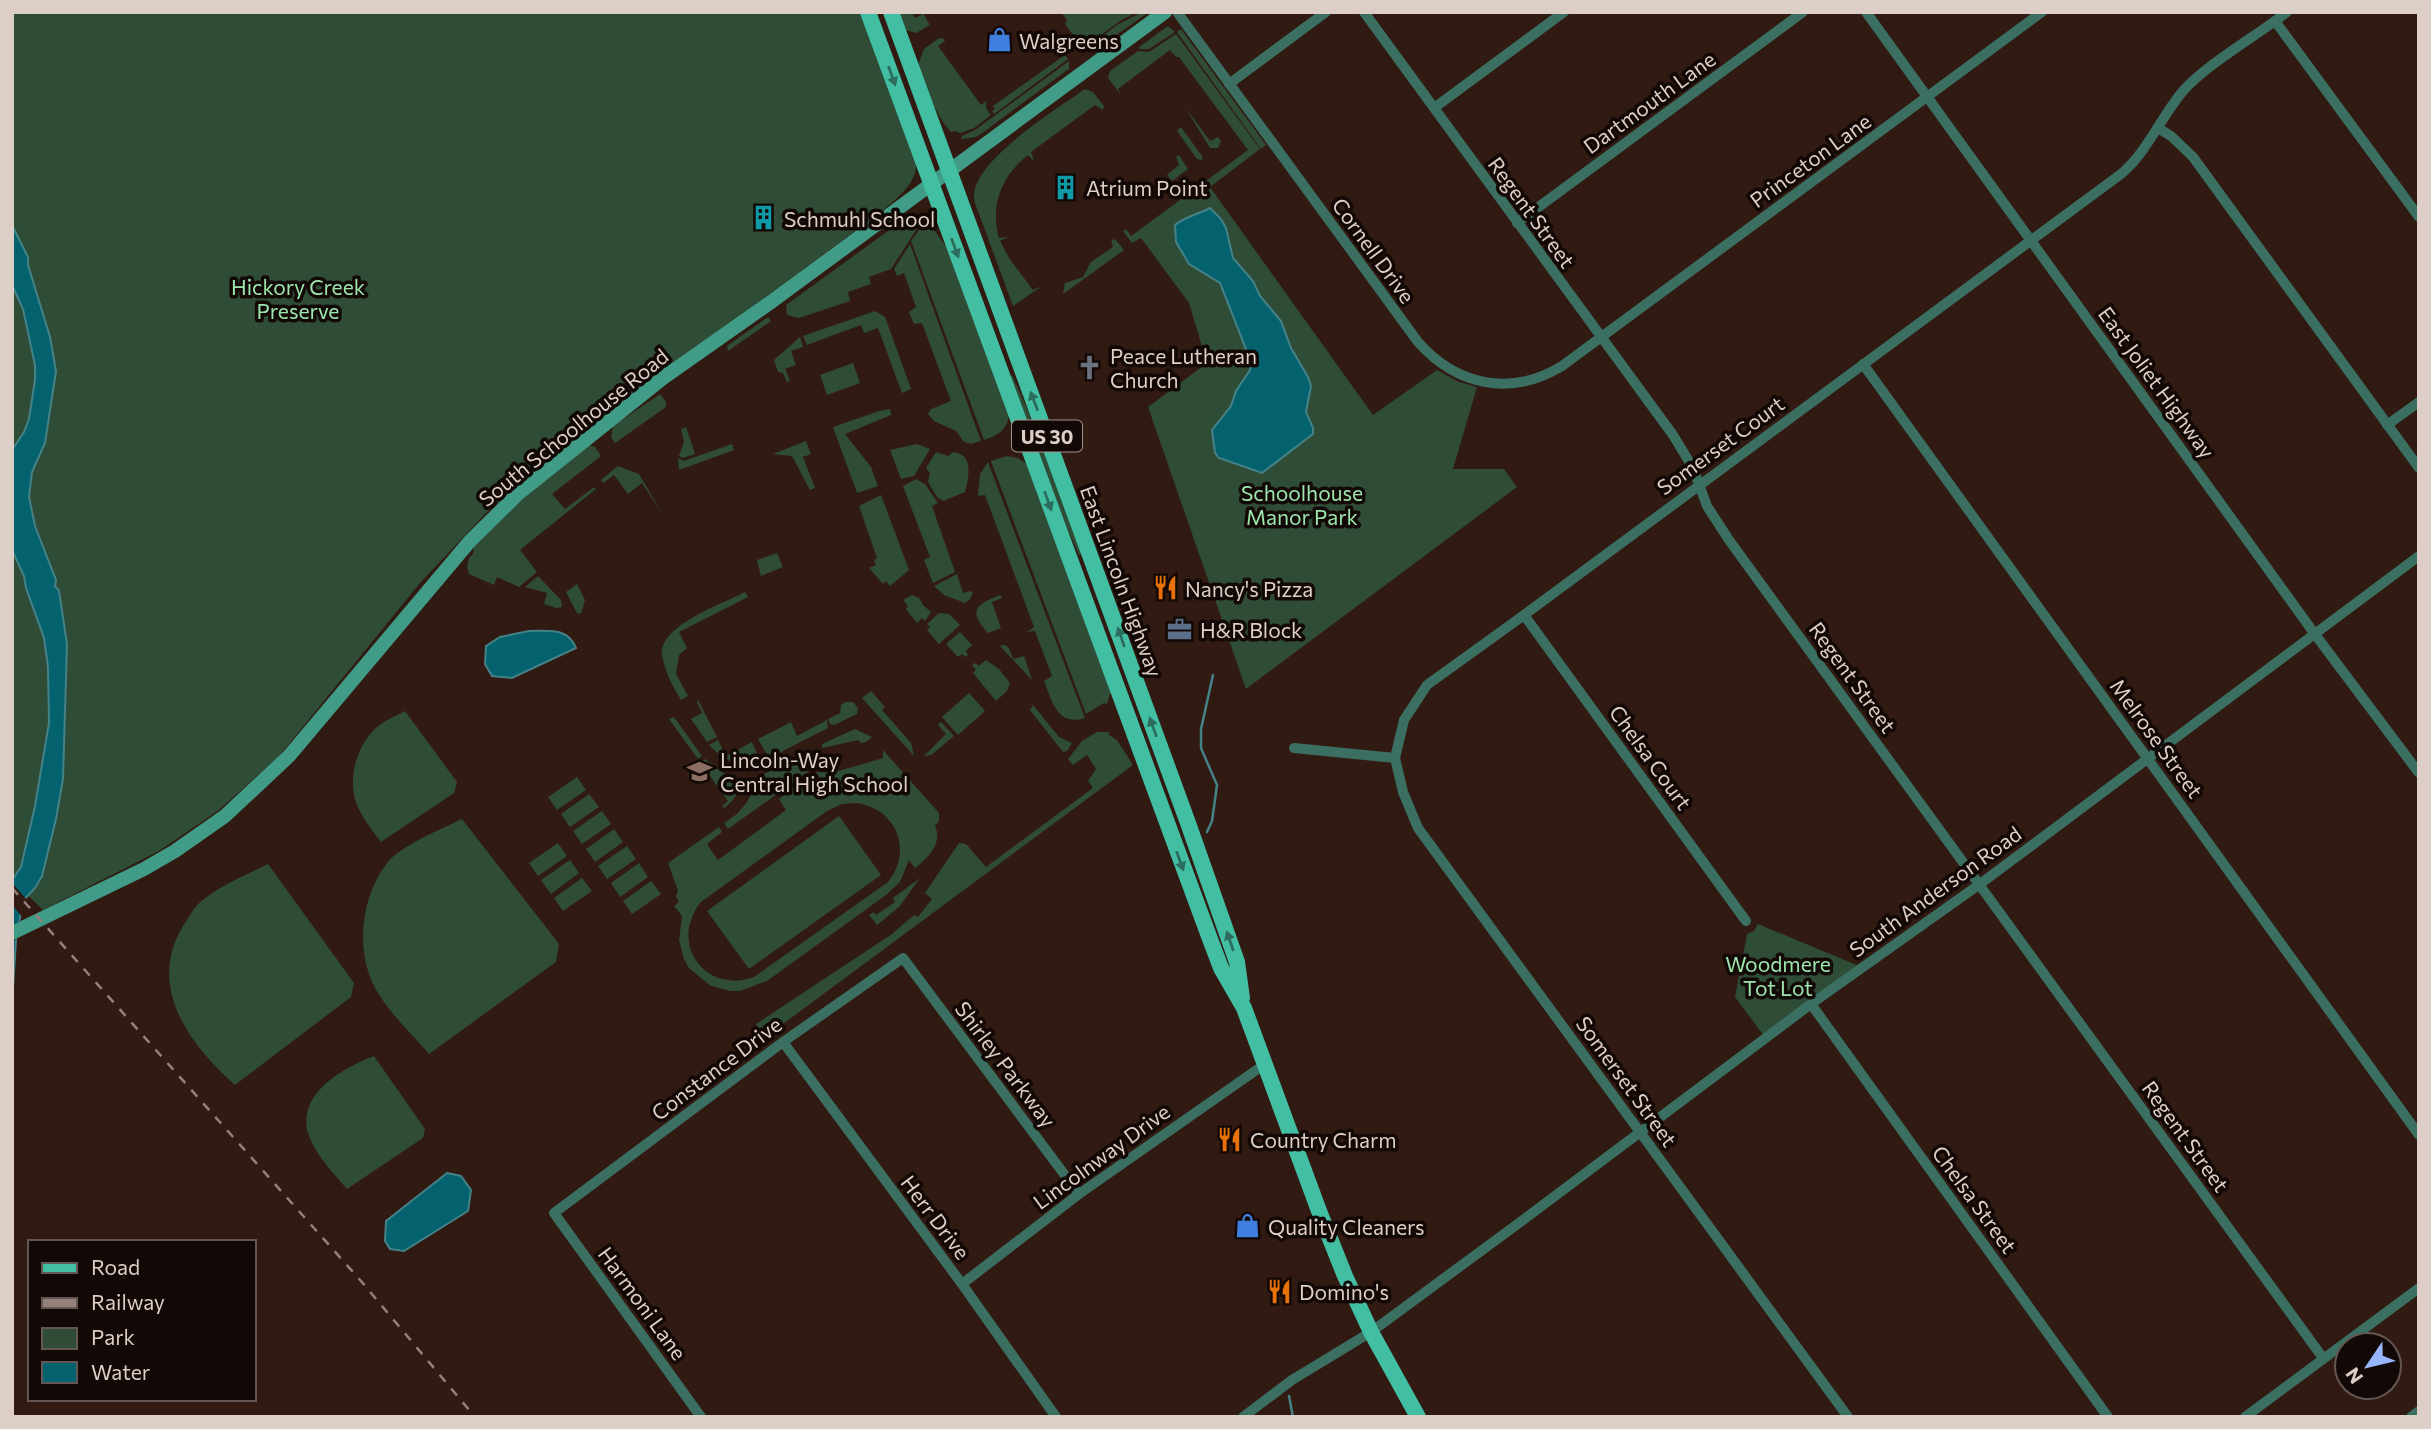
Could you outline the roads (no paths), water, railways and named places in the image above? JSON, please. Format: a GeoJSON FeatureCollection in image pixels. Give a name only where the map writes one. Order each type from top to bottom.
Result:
{"type":"FeatureCollection","features":[{"type":"Feature","properties":{"kind":"main road","name":"US 30"},"geometry":{"type":"LineString","coordinates":[[869,12],[931,184]]}},
{"type":"Feature","properties":{"kind":"main road","name":"US 30"},"geometry":{"type":"LineString","coordinates":[[891,12],[948,171]]}},
{"type":"Feature","properties":{"kind":"main road","name":"East Lincoln Highway"},"geometry":{"type":"LineString","coordinates":[[948,171],[1188,823],[1237,962],[1244,1008]]}},
{"type":"Feature","properties":{"kind":"main road","name":"East Lincoln Highway"},"geometry":{"type":"LineString","coordinates":[[931,184],[1221,968],[1244,1008],[1319,1211],[1371,1332],[1418,1417]]}},
{"type":"Feature","properties":{"kind":"street","name":"South Schoolhouse Road"},"geometry":{"type":"LineString","coordinates":[[12,933],[144,869],[225,816],[289,756],[470,541],[519,492],[663,378],[771,302],[1165,12]]}},
{"type":"Feature","properties":{"kind":"street","name":"Cornell Drive"},"geometry":{"type":"LineString","coordinates":[[1177,12],[1418,342],[1443,365],[1456,373],[1484,382],[1500,384],[1528,381],[1551,373],[1601,339]]}},
{"type":"Feature","properties":{"kind":"street"},"geometry":{"type":"LineString","coordinates":[[1229,84],[1326,12]]}},
{"type":"Feature","properties":{"kind":"street","name":"Regent Street"},"geometry":{"type":"LineString","coordinates":[[1364,12],[1673,435],[1693,468],[1707,506],[1728,540],[2323,1358]]}},
{"type":"Feature","properties":{"kind":"street"},"geometry":{"type":"LineString","coordinates":[[1434,108],[1564,12]]}},
{"type":"Feature","properties":{"kind":"street","name":"Dartmouth Lane"},"geometry":{"type":"LineString","coordinates":[[1517,223],[1803,12]]}},
{"type":"Feature","properties":{"kind":"street","name":"East Joliet Highway"},"geometry":{"type":"LineString","coordinates":[[1866,12],[2419,773]]}},
{"type":"Feature","properties":{"kind":"street","name":"Princeton Lane"},"geometry":{"type":"LineString","coordinates":[[1601,339],[2042,12]]}},
{"type":"Feature","properties":{"kind":"street","name":"Somerset Court"},"geometry":{"type":"LineString","coordinates":[[1395,758],[1404,720],[1427,685],[2102,188],[2136,159],[2188,86],[2287,12]]}},
{"type":"Feature","properties":{"kind":"street"},"geometry":{"type":"LineString","coordinates":[[2275,21],[2419,217]]}},
{"type":"Feature","properties":{"kind":"street"},"geometry":{"type":"LineString","coordinates":[[2158,128],[2177,141],[2193,157],[2419,468]]}},
{"type":"Feature","properties":{"kind":"street","name":"Melrose Street"},"geometry":{"type":"LineString","coordinates":[[1863,364],[2419,1135]]}},
{"type":"Feature","properties":{"kind":"street"},"geometry":{"type":"LineString","coordinates":[[2387,425],[2419,402]]}},
{"type":"Feature","properties":{"kind":"street","name":"South Anderson Road"},"geometry":{"type":"LineString","coordinates":[[1243,1417],[1300,1374],[1371,1332],[1642,1133],[1811,1004],[1980,884],[2419,556]]}},
{"type":"Feature","properties":{"kind":"street","name":"Chelsa Court"},"geometry":{"type":"LineString","coordinates":[[1524,615],[1746,921]]}},
{"type":"Feature","properties":{"kind":"street"},"geometry":{"type":"LineString","coordinates":[[1294,748],[1395,758]]}},
{"type":"Feature","properties":{"kind":"street","name":"Somerset Street"},"geometry":{"type":"LineString","coordinates":[[1395,758],[1403,792],[1418,828],[1848,1417]]}},
{"type":"Feature","properties":{"kind":"street","name":"Constance Drive"},"geometry":{"type":"LineString","coordinates":[[554,1213],[783,1042],[903,958]]}},
{"type":"Feature","properties":{"kind":"street","name":"Shirley Parkway"},"geometry":{"type":"LineString","coordinates":[[903,958],[1079,1194]]}},
{"type":"Feature","properties":{"kind":"street","name":"Chelsa Street"},"geometry":{"type":"LineString","coordinates":[[1811,1004],[2108,1417]]}},
{"type":"Feature","properties":{"kind":"street","name":"Herr Drive"},"geometry":{"type":"LineString","coordinates":[[783,1042],[962,1284],[1056,1417]]}},
{"type":"Feature","properties":{"kind":"street","name":"Lincolnway Drive"},"geometry":{"type":"LineString","coordinates":[[962,1284],[1079,1194],[1265,1064]]}},
{"type":"Feature","properties":{"kind":"street","name":"Harmoni Lane"},"geometry":{"type":"LineString","coordinates":[[554,1213],[702,1417]]}},
{"type":"Feature","properties":{"kind":"street"},"geometry":{"type":"LineString","coordinates":[[2245,1417],[2419,1288]]}},
{"type":"Feature","properties":{"kind":"street"},"geometry":{"type":"LineString","coordinates":[[2411,1417],[2419,1411]]}},
{"type":"Feature","properties":{"kind":"water"},"geometry":{"type":"Polygon","coordinates":[[[1210,208],[1226,228],[1233,258],[1281,321],[1291,348],[1311,386],[1306,412],[1313,434],[1262,473],[1219,458],[1215,453],[1212,430],[1231,406],[1236,391],[1250,370],[1251,362],[1220,283],[1189,264],[1176,242],[1175,225],[1210,208]]]}},
{"type":"Feature","properties":{"kind":"water"},"geometry":{"type":"Polygon","coordinates":[[[12,225],[28,257],[28,265],[50,337],[56,371],[45,443],[32,472],[29,497],[35,526],[59,591],[67,644],[63,779],[42,876],[23,901],[16,940],[12,1004],[12,880],[21,867],[49,723],[48,667],[44,638],[24,576],[12,550],[12,450],[29,419],[35,365],[23,309],[12,285],[12,225]]]}},
{"type":"Feature","properties":{"kind":"water"},"geometry":{"type":"Polygon","coordinates":[[[529,631],[563,633],[576,648],[512,678],[492,676],[485,664],[486,646],[500,637],[529,631]]]}},
{"type":"Feature","properties":{"kind":"water"},"geometry":{"type":"Polygon","coordinates":[[[447,1173],[461,1176],[471,1190],[468,1211],[404,1251],[390,1249],[385,1241],[386,1221],[447,1173]]]}},
{"type":"Feature","properties":{"kind":"waterway"},"geometry":{"type":"LineString","coordinates":[[1207,832],[1212,821],[1217,785],[1201,748],[1201,729],[1213,675]]}},
{"type":"Feature","properties":{"kind":"waterway"},"geometry":{"type":"LineString","coordinates":[[1289,1396],[1293,1417]]}},
{"type":"Feature","properties":{"kind":"railway"},"geometry":{"type":"LineString","coordinates":[[12,888],[361,1281],[475,1417]]}},
{"type":"Feature","properties":{"kind":"place","name":"Walgreens"},"geometry":{"type":"Point","coordinates":[999,40]}},
{"type":"Feature","properties":{"kind":"place","name":"Atrium Point"},"geometry":{"type":"Point","coordinates":[1066,187]}},
{"type":"Feature","properties":{"kind":"place","name":"Schmuhl School"},"geometry":{"type":"Point","coordinates":[764,218]}},
{"type":"Feature","properties":{"kind":"place","name":"Peace Lutheran Church"},"geometry":{"type":"Point","coordinates":[1090,367]}},
{"type":"Feature","properties":{"kind":"place","name":"Nancy's Pizza"},"geometry":{"type":"Point","coordinates":[1165,588]}},
{"type":"Feature","properties":{"kind":"place","name":"H&R Block"},"geometry":{"type":"Point","coordinates":[1180,629]}},
{"type":"Feature","properties":{"kind":"place","name":"Lincoln-Way Central High School"},"geometry":{"type":"Point","coordinates":[700,771]}},
{"type":"Feature","properties":{"kind":"place","name":"Country Charm"},"geometry":{"type":"Point","coordinates":[1230,1139]}},
{"type":"Feature","properties":{"kind":"place","name":"Quality Cleaners"},"geometry":{"type":"Point","coordinates":[1248,1226]}},
{"type":"Feature","properties":{"kind":"place","name":"Domino's"},"geometry":{"type":"Point","coordinates":[1279,1291]}},
{"type":"Feature","properties":{"kind":"park label","name":"Hickory Creek Preserve"},"geometry":{"type":"Point","coordinates":[298,298]}},
{"type":"Feature","properties":{"kind":"park label","name":"Schoolhouse Manor Park"},"geometry":{"type":"Point","coordinates":[1302,504]}},
{"type":"Feature","properties":{"kind":"park label","name":"Woodmere Tot Lot"},"geometry":{"type":"Point","coordinates":[1778,975]}}]}
